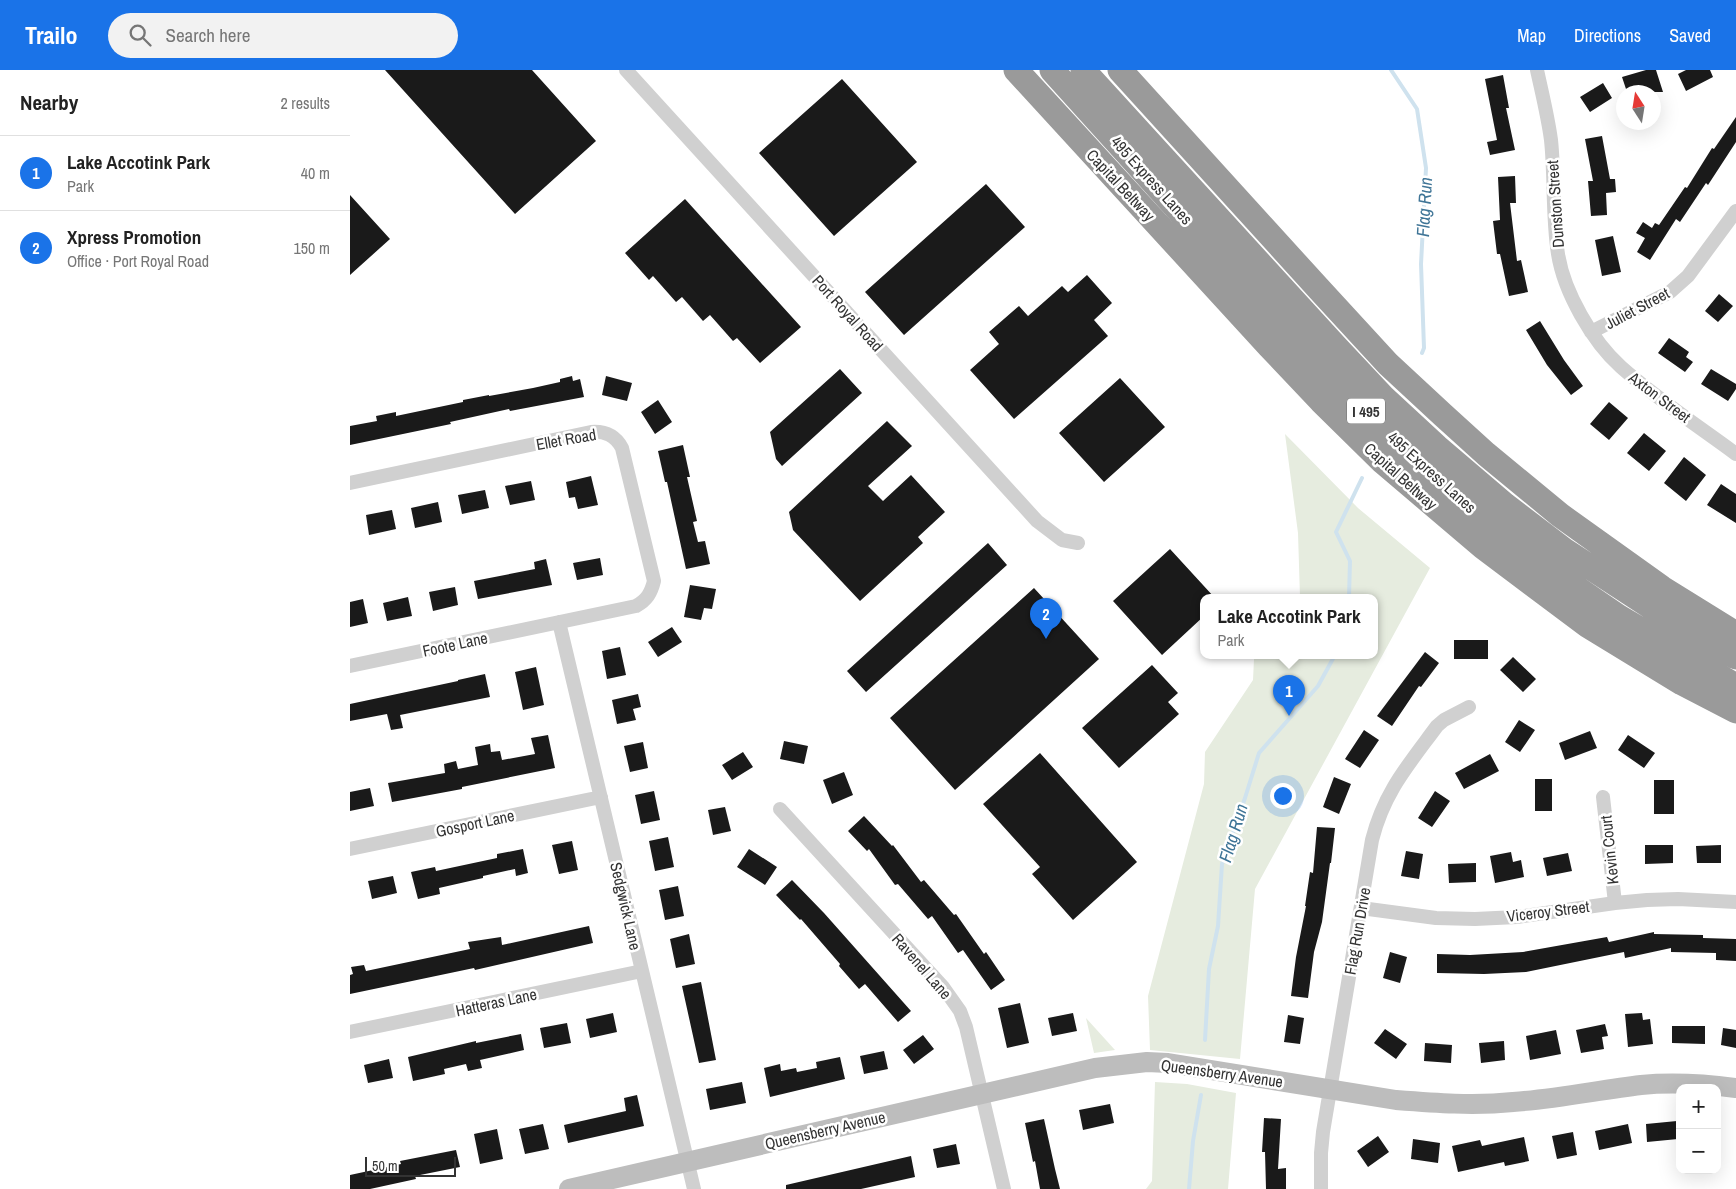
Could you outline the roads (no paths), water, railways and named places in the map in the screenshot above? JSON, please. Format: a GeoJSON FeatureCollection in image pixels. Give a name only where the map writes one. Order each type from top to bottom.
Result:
{"type":"FeatureCollection","features":[{"type":"Feature","properties":{"kind":"highway","name":"Capital Beltway"},"geometry":{"type":"LineString","coordinates":[[1016,70],[1269,346],[1383,462],[1483,547],[1580,619],[1666,674],[1736,711]]}},
{"type":"Feature","properties":{"kind":"highway","name":"495 Express Lanes"},"geometry":{"type":"LineString","coordinates":[[1052,70],[1343,389],[1434,477],[1559,576],[1619,618],[1736,686]]}},
{"type":"Feature","properties":{"kind":"highway","name":"495 Express Lanes"},"geometry":{"type":"LineString","coordinates":[[1083,70],[1336,347],[1384,398],[1437,447],[1505,505],[1564,550],[1665,616],[1736,657]]}},
{"type":"Feature","properties":{"kind":"highway"},"geometry":{"type":"LineString","coordinates":[[1120,70],[1388,364],[1465,434],[1560,515],[1662,588],[1736,634]]}},
{"type":"Feature","properties":{"kind":"street","name":"Port Royal Road"},"geometry":{"type":"LineString","coordinates":[[626,70],[1037,521],[1062,540],[1078,543]]}},
{"type":"Feature","properties":{"kind":"street","name":"Dunston Street"},"geometry":{"type":"LineString","coordinates":[[1537,70],[1551,140],[1554,225],[1558,255],[1564,278],[1576,306],[1591,332]]}},
{"type":"Feature","properties":{"kind":"street","name":"Juliet Street"},"geometry":{"type":"LineString","coordinates":[[1591,332],[1670,292],[1688,276],[1736,211]]}},
{"type":"Feature","properties":{"kind":"street","name":"Axton Street"},"geometry":{"type":"LineString","coordinates":[[1591,332],[1620,366],[1736,454]]}},
{"type":"Feature","properties":{"kind":"street","name":"Ellet Road"},"geometry":{"type":"LineString","coordinates":[[350,483],[591,432],[612,436],[622,448],[653,574],[652,590],[644,602],[636,606],[559,622]]}},
{"type":"Feature","properties":{"kind":"street","name":"Foote Lane"},"geometry":{"type":"LineString","coordinates":[[350,666],[559,622]]}},
{"type":"Feature","properties":{"kind":"street","name":"Sedgwick Lane"},"geometry":{"type":"LineString","coordinates":[[559,622],[694,1189]]}},
{"type":"Feature","properties":{"kind":"street","name":"Flag Run Drive"},"geometry":{"type":"LineString","coordinates":[[1321,1189],[1321,1153],[1330,1089],[1372,840],[1377,821],[1396,782],[1437,726],[1468,707]]}},
{"type":"Feature","properties":{"kind":"street","name":"Gosport Lane"},"geometry":{"type":"LineString","coordinates":[[350,849],[601,797]]}},
{"type":"Feature","properties":{"kind":"street","name":"Kevin Court"},"geometry":{"type":"LineString","coordinates":[[1603,797],[1614,903]]}},
{"type":"Feature","properties":{"kind":"street","name":"Ravenel Lane"},"geometry":{"type":"LineString","coordinates":[[780,809],[952,998],[966,1027],[1004,1189]]}},
{"type":"Feature","properties":{"kind":"street","name":"Viceroy Street"},"geometry":{"type":"LineString","coordinates":[[1361,908],[1436,918],[1476,919],[1517,916],[1614,903],[1678,899],[1736,902]]}},
{"type":"Feature","properties":{"kind":"street","name":"Hatteras Lane"},"geometry":{"type":"LineString","coordinates":[[350,1032],[642,971]]}},
{"type":"Feature","properties":{"kind":"street","name":"Queensberry Avenue"},"geometry":{"type":"LineString","coordinates":[[569,1189],[1095,1068],[1146,1062],[1188,1065],[1396,1100],[1470,1104],[1531,1100],[1642,1085],[1710,1085],[1736,1088]]}},
{"type":"Feature","properties":{"kind":"waterway","name":"Flag Run"},"geometry":{"type":"LineString","coordinates":[[1391,70],[1417,109],[1426,168],[1421,264],[1424,348],[1422,353]]}},
{"type":"Feature","properties":{"kind":"waterway","name":"Flag Run"},"geometry":{"type":"LineString","coordinates":[[1349,594],[1350,561],[1336,532],[1362,478]]}},
{"type":"Feature","properties":{"kind":"waterway","name":"Flag Run"},"geometry":{"type":"LineString","coordinates":[[1205,1040],[1209,969],[1218,926],[1222,864],[1259,753],[1318,686],[1333,659]]}},
{"type":"Feature","properties":{"kind":"waterway","name":"Flag Run"},"geometry":{"type":"LineString","coordinates":[[1189,1189],[1193,1141],[1201,1095]]}},
{"type":"Feature","properties":{"kind":"place","name":"Xpress Promotion"},"geometry":{"type":"Point","coordinates":[1046,639]}},
{"type":"Feature","properties":{"kind":"place","name":"Lake Accotink Park"},"geometry":{"type":"Point","coordinates":[1289,716]}}]}
